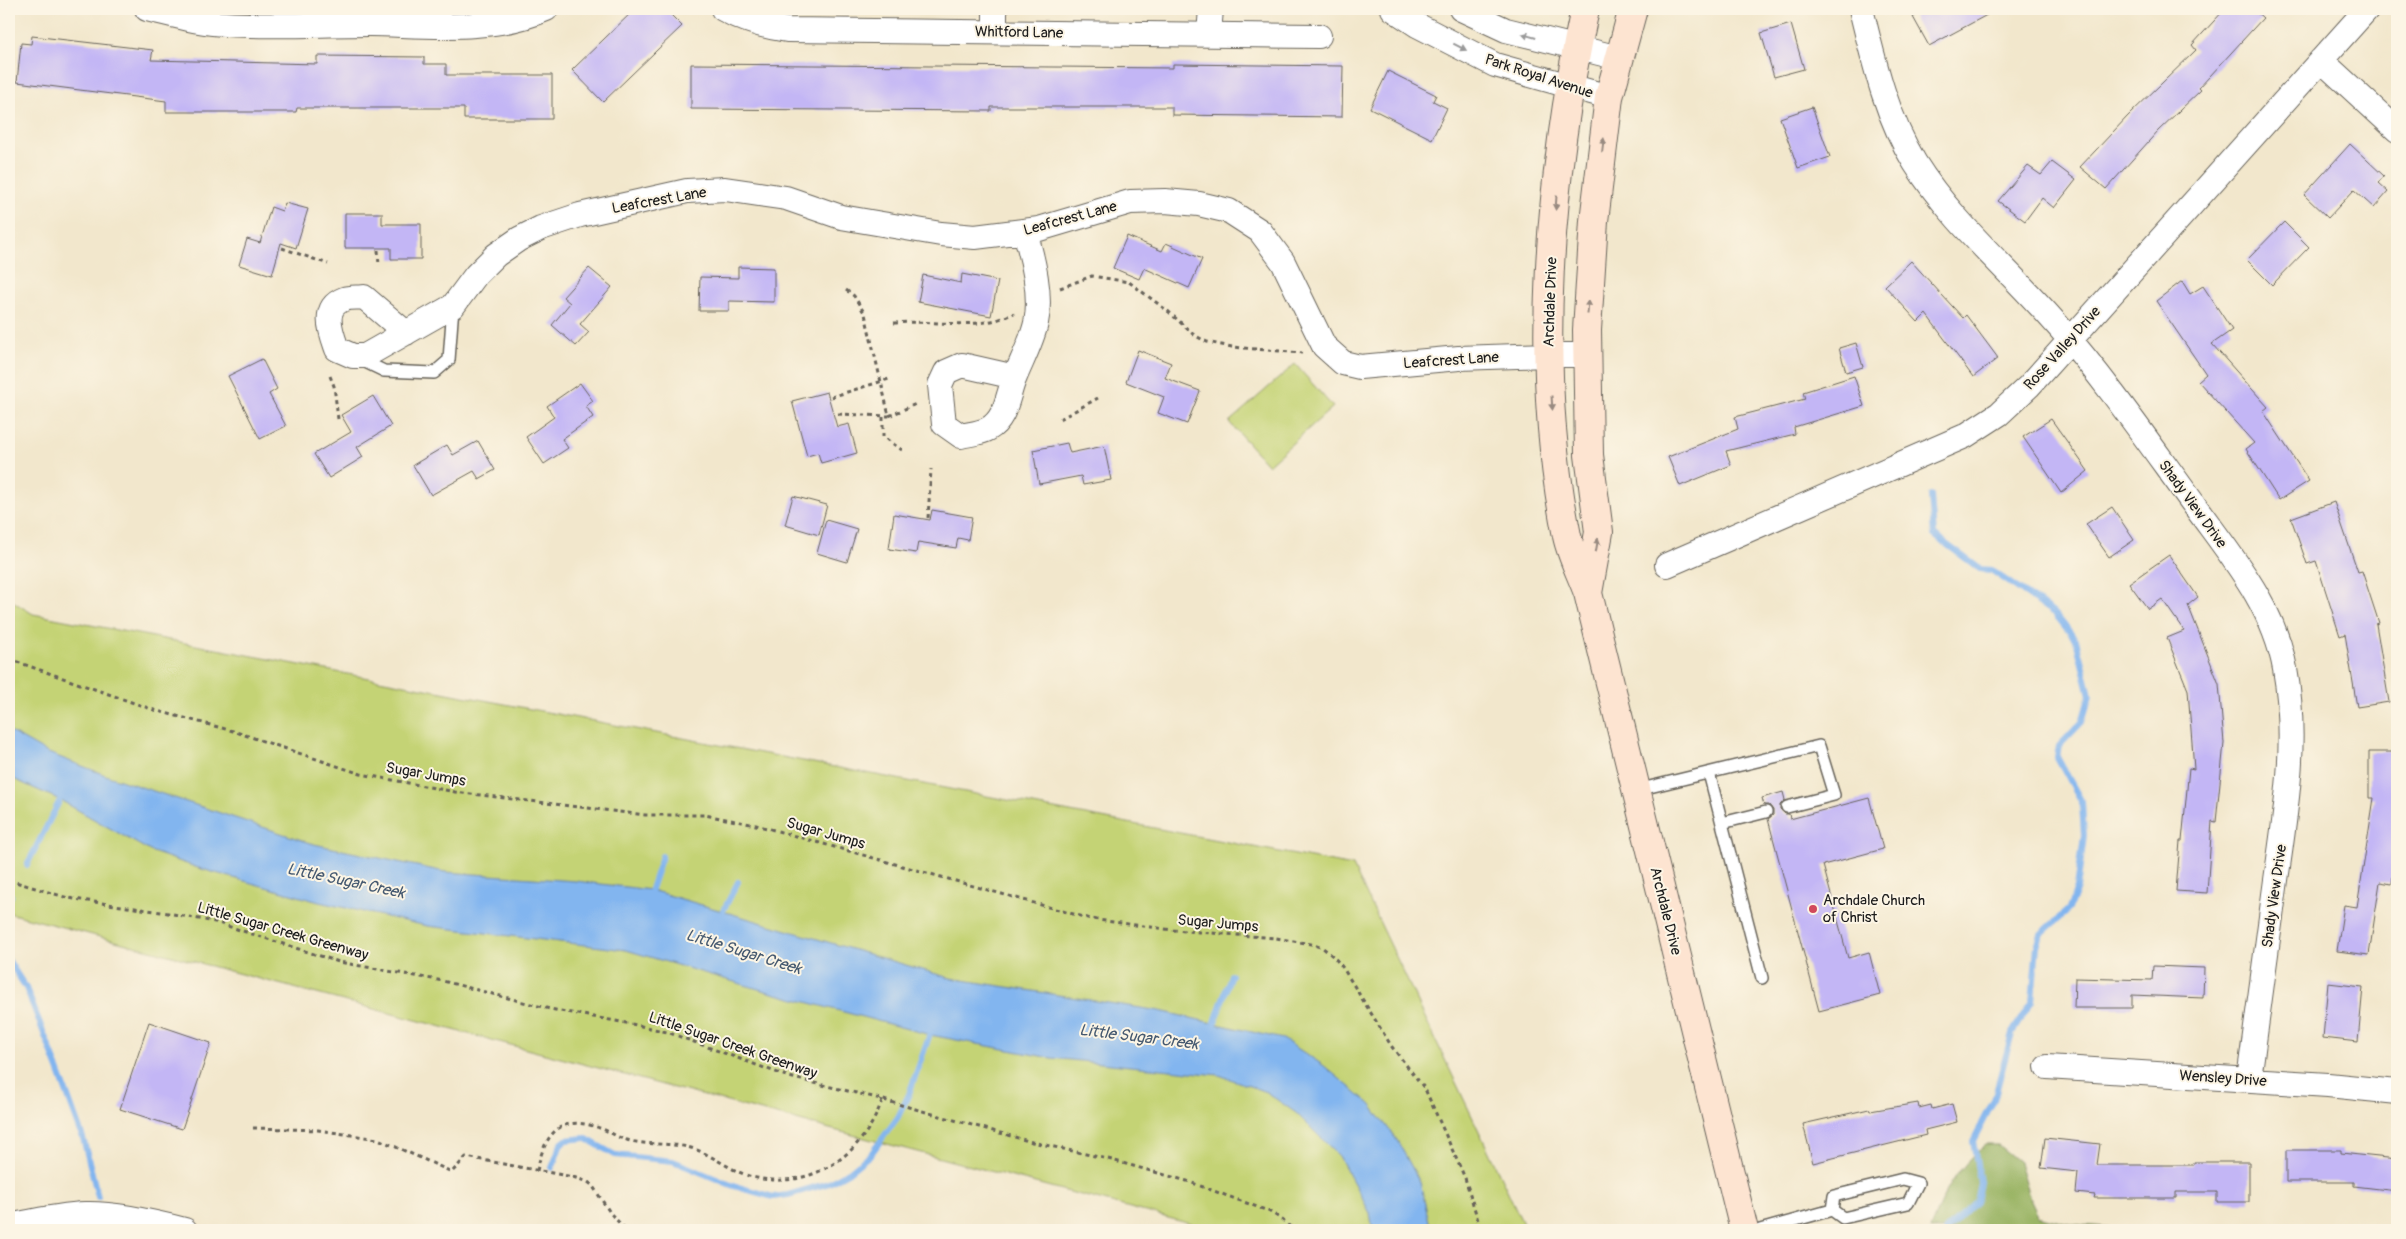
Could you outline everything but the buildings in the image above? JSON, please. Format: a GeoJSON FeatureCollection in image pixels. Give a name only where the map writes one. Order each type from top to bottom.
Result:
{"type":"FeatureCollection","features":[{"type":"Feature","properties":{"kind":"street"},"geometry":{"type":"LineString","coordinates":[[147,9],[185,18],[226,24],[318,16],[457,17],[491,25],[530,16],[546,9]]}},
{"type":"Feature","properties":{"kind":"street","name":"Whitford Lane"},"geometry":{"type":"LineString","coordinates":[[722,9],[738,18],[764,27],[788,30],[995,20],[1209,34],[1319,36]]}},
{"type":"Feature","properties":{"kind":"street"},"geometry":{"type":"LineString","coordinates":[[1209,34],[1211,9]]}},
{"type":"Feature","properties":{"kind":"street","name":"Park Royal Avenue"},"geometry":{"type":"LineString","coordinates":[[1393,9],[1422,17],[1495,65],[1609,97]]}},
{"type":"Feature","properties":{"kind":"street"},"geometry":{"type":"LineString","coordinates":[[1461,9],[1506,30],[1618,58]]}},
{"type":"Feature","properties":{"kind":"street","name":"Archdale Drive"},"geometry":{"type":"LineString","coordinates":[[1585,9],[1576,49],[1558,172],[1552,250],[1548,354],[1554,452],[1567,538],[1588,593],[1744,1230]]}},
{"type":"Feature","properties":{"kind":"street","name":"Archdale Drive"},"geometry":{"type":"LineString","coordinates":[[1588,593],[1599,532],[1589,455],[1586,330],[1594,221],[1609,97],[1618,58],[1633,9]]}},
{"type":"Feature","properties":{"kind":"street","name":"Shady View Drive"},"geometry":{"type":"LineString","coordinates":[[1861,9],[1879,82],[1892,118],[1914,161],[1942,200],[2070,340],[2117,399],[2251,584],[2271,623],[2284,665],[2290,698],[2292,748],[2249,1079]]}},
{"type":"Feature","properties":{"kind":"street","name":"Rose Valley Drive"},"geometry":{"type":"LineString","coordinates":[[1667,565],[1965,436],[1999,414],[2023,392],[2367,9]]}},
{"type":"Feature","properties":{"kind":"street"},"geometry":{"type":"LineString","coordinates":[[2321,60],[2397,130]]}},
{"type":"Feature","properties":{"kind":"street","name":"Leafcrest Lane"},"geometry":{"type":"LineString","coordinates":[[454,306],[476,275],[496,255],[526,235],[580,215],[687,191],[725,189],[786,198],[841,217],[941,234],[975,237],[1025,232],[1130,202],[1165,201],[1199,204],[1229,212],[1260,231],[1283,262],[1324,346],[1343,363],[1360,367],[1459,358],[1548,354],[1587,355]]}},
{"type":"Feature","properties":{"kind":"street"},"geometry":{"type":"LineString","coordinates":[[1015,377],[1036,323],[1037,315],[1038,297],[1030,248],[1025,232]]}},
{"type":"Feature","properties":{"kind":"street"},"geometry":{"type":"LineString","coordinates":[[406,333],[364,297],[344,299],[332,309],[328,325],[337,349],[352,356],[365,356],[406,333],[454,306]]}},
{"type":"Feature","properties":{"kind":"street","name":"Wensley Drive"},"geometry":{"type":"LineString","coordinates":[[2047,1067],[2249,1079],[2397,1092]]}},
{"type":"Feature","properties":{"kind":"street"},"geometry":{"type":"LineString","coordinates":[[9,1226],[55,1217],[87,1214],[103,1215],[184,1230]]}},
{"type":"Feature","properties":{"kind":"lane"},"geometry":{"type":"LineString","coordinates":[[352,356],[384,371],[434,372],[449,360],[454,306]]}},
{"type":"Feature","properties":{"kind":"lane"},"geometry":{"type":"LineString","coordinates":[[1637,790],[1819,746],[1834,795],[1787,807]]}},
{"type":"Feature","properties":{"kind":"lane"},"geometry":{"type":"LineString","coordinates":[[1709,773],[1762,978]]}},
{"type":"Feature","properties":{"kind":"lane"},"geometry":{"type":"LineString","coordinates":[[1722,823],[1766,812]]}},
{"type":"Feature","properties":{"kind":"lane"},"geometry":{"type":"LineString","coordinates":[[1903,1179],[1918,1182],[1908,1204],[1843,1218],[1832,1210],[1834,1196],[1903,1179]]}},
{"type":"Feature","properties":{"kind":"lane"},"geometry":{"type":"LineString","coordinates":[[1760,1230],[1832,1210]]}},
{"type":"Feature","properties":{"kind":"path"},"geometry":{"type":"LineString","coordinates":[[282,248],[328,264]]}},
{"type":"Feature","properties":{"kind":"path"},"geometry":{"type":"LineString","coordinates":[[378,250],[379,266]]}},
{"type":"Feature","properties":{"kind":"path"},"geometry":{"type":"LineString","coordinates":[[1057,289],[1092,276],[1129,282],[1169,312],[1194,335],[1207,342],[1232,347],[1310,353]]}},
{"type":"Feature","properties":{"kind":"path"},"geometry":{"type":"LineString","coordinates":[[846,290],[854,296],[865,314],[889,416]]}},
{"type":"Feature","properties":{"kind":"path"},"geometry":{"type":"LineString","coordinates":[[894,323],[913,321],[973,323],[996,320],[1015,312]]}},
{"type":"Feature","properties":{"kind":"path"},"geometry":{"type":"LineString","coordinates":[[330,376],[334,386],[338,419]]}},
{"type":"Feature","properties":{"kind":"path"},"geometry":{"type":"LineString","coordinates":[[831,397],[889,379]]}},
{"type":"Feature","properties":{"kind":"path"},"geometry":{"type":"LineString","coordinates":[[1060,419],[1098,398]]}},
{"type":"Feature","properties":{"kind":"path"},"geometry":{"type":"LineString","coordinates":[[838,414],[884,417],[918,403]]}},
{"type":"Feature","properties":{"kind":"path"},"geometry":{"type":"LineString","coordinates":[[884,417],[883,437],[902,450]]}},
{"type":"Feature","properties":{"kind":"path"},"geometry":{"type":"LineString","coordinates":[[928,518],[931,469]]}},
{"type":"Feature","properties":{"kind":"path","name":"Sugar Jumps"},"geometry":{"type":"LineString","coordinates":[[9,659],[154,710],[232,731],[361,774],[454,792],[645,815],[713,817],[756,825],[1091,919],[1173,930],[1276,938],[1323,948],[1334,957],[1392,1047],[1424,1089],[1465,1178],[1481,1230]]}},
{"type":"Feature","properties":{"kind":"path","name":"Little Sugar Creek Greenway"},"geometry":{"type":"LineString","coordinates":[[9,880],[80,901],[191,917],[239,929],[339,962],[443,981],[550,1009],[667,1032],[789,1078],[882,1100],[1032,1142],[1108,1159],[1227,1195],[1275,1215],[1294,1230]]}},
{"type":"Feature","properties":{"kind":"path"},"geometry":{"type":"LineString","coordinates":[[537,1171],[542,1152],[550,1136],[560,1127],[574,1123],[591,1125],[626,1140],[694,1149],[731,1169],[760,1178],[780,1180],[799,1178],[834,1163],[853,1151],[869,1130],[882,1100]]}},
{"type":"Feature","properties":{"kind":"path"},"geometry":{"type":"LineString","coordinates":[[253,1128],[318,1130],[378,1139],[452,1172],[466,1157],[573,1177],[592,1185],[611,1214],[626,1230]]}},
{"type":"Feature","properties":{"kind":"green space"},"geometry":{"type":"Polygon","coordinates":[[[1295,364],[1333,407],[1268,465],[1229,422],[1295,364]]]}},
{"type":"Feature","properties":{"kind":"green space"},"geometry":{"type":"Polygon","coordinates":[[[9,599],[33,614],[1353,866],[1526,1230],[1214,1230],[9,913],[9,599]]]}},
{"type":"Feature","properties":{"kind":"green space"},"geometry":{"type":"Polygon","coordinates":[[[1986,1145],[1998,1145],[2019,1162],[2030,1199],[2038,1216],[2068,1224],[2131,1229],[2294,1230],[1930,1230],[1951,1183],[1966,1163],[1986,1145]]]}},
{"type":"Feature","properties":{"kind":"water","name":"Little Sugar Creek"},"geometry":{"type":"Polygon","coordinates":[[[9,731],[46,752],[108,776],[314,844],[445,872],[576,881],[651,890],[950,978],[1160,1011],[1283,1039],[1323,1065],[1370,1104],[1397,1140],[1420,1182],[1431,1230],[1373,1230],[1370,1213],[1339,1156],[1296,1113],[1266,1092],[1219,1075],[1051,1058],[930,1035],[765,991],[626,950],[427,926],[319,902],[198,868],[150,851],[60,800],[9,777],[9,731]]]}},
{"type":"Feature","properties":{"kind":"waterway"},"geometry":{"type":"LineString","coordinates":[[1931,496],[1934,535],[1980,569],[1991,570],[2055,614],[2076,640],[2090,695],[2082,722],[2059,746],[2057,757],[2082,802],[2084,836],[2077,888],[2069,909],[2041,934],[2037,946],[2032,1001],[2012,1033],[1994,1100],[1973,1141],[1980,1183],[1976,1201],[1946,1230]]}},
{"type":"Feature","properties":{"kind":"waterway"},"geometry":{"type":"LineString","coordinates":[[27,865],[64,792]]}},
{"type":"Feature","properties":{"kind":"waterway"},"geometry":{"type":"LineString","coordinates":[[649,895],[662,856]]}},
{"type":"Feature","properties":{"kind":"waterway"},"geometry":{"type":"LineString","coordinates":[[719,919],[738,882]]}},
{"type":"Feature","properties":{"kind":"waterway"},"geometry":{"type":"LineString","coordinates":[[9,900],[11,896]]}},
{"type":"Feature","properties":{"kind":"waterway"},"geometry":{"type":"LineString","coordinates":[[9,961],[26,988],[58,1069],[83,1138],[98,1197]]}},
{"type":"Feature","properties":{"kind":"waterway"},"geometry":{"type":"LineString","coordinates":[[1212,1031],[1231,975]]}},
{"type":"Feature","properties":{"kind":"waterway"},"geometry":{"type":"LineString","coordinates":[[552,1168],[561,1144],[566,1140],[585,1138],[615,1155],[673,1161],[731,1185],[773,1197],[788,1195],[829,1183],[849,1172],[871,1154],[898,1117],[909,1094],[932,1028]]}},
{"type":"Feature","properties":{"kind":"place","name":"Archdale Church of Christ"},"geometry":{"type":"Point","coordinates":[1813,909]}}]}
